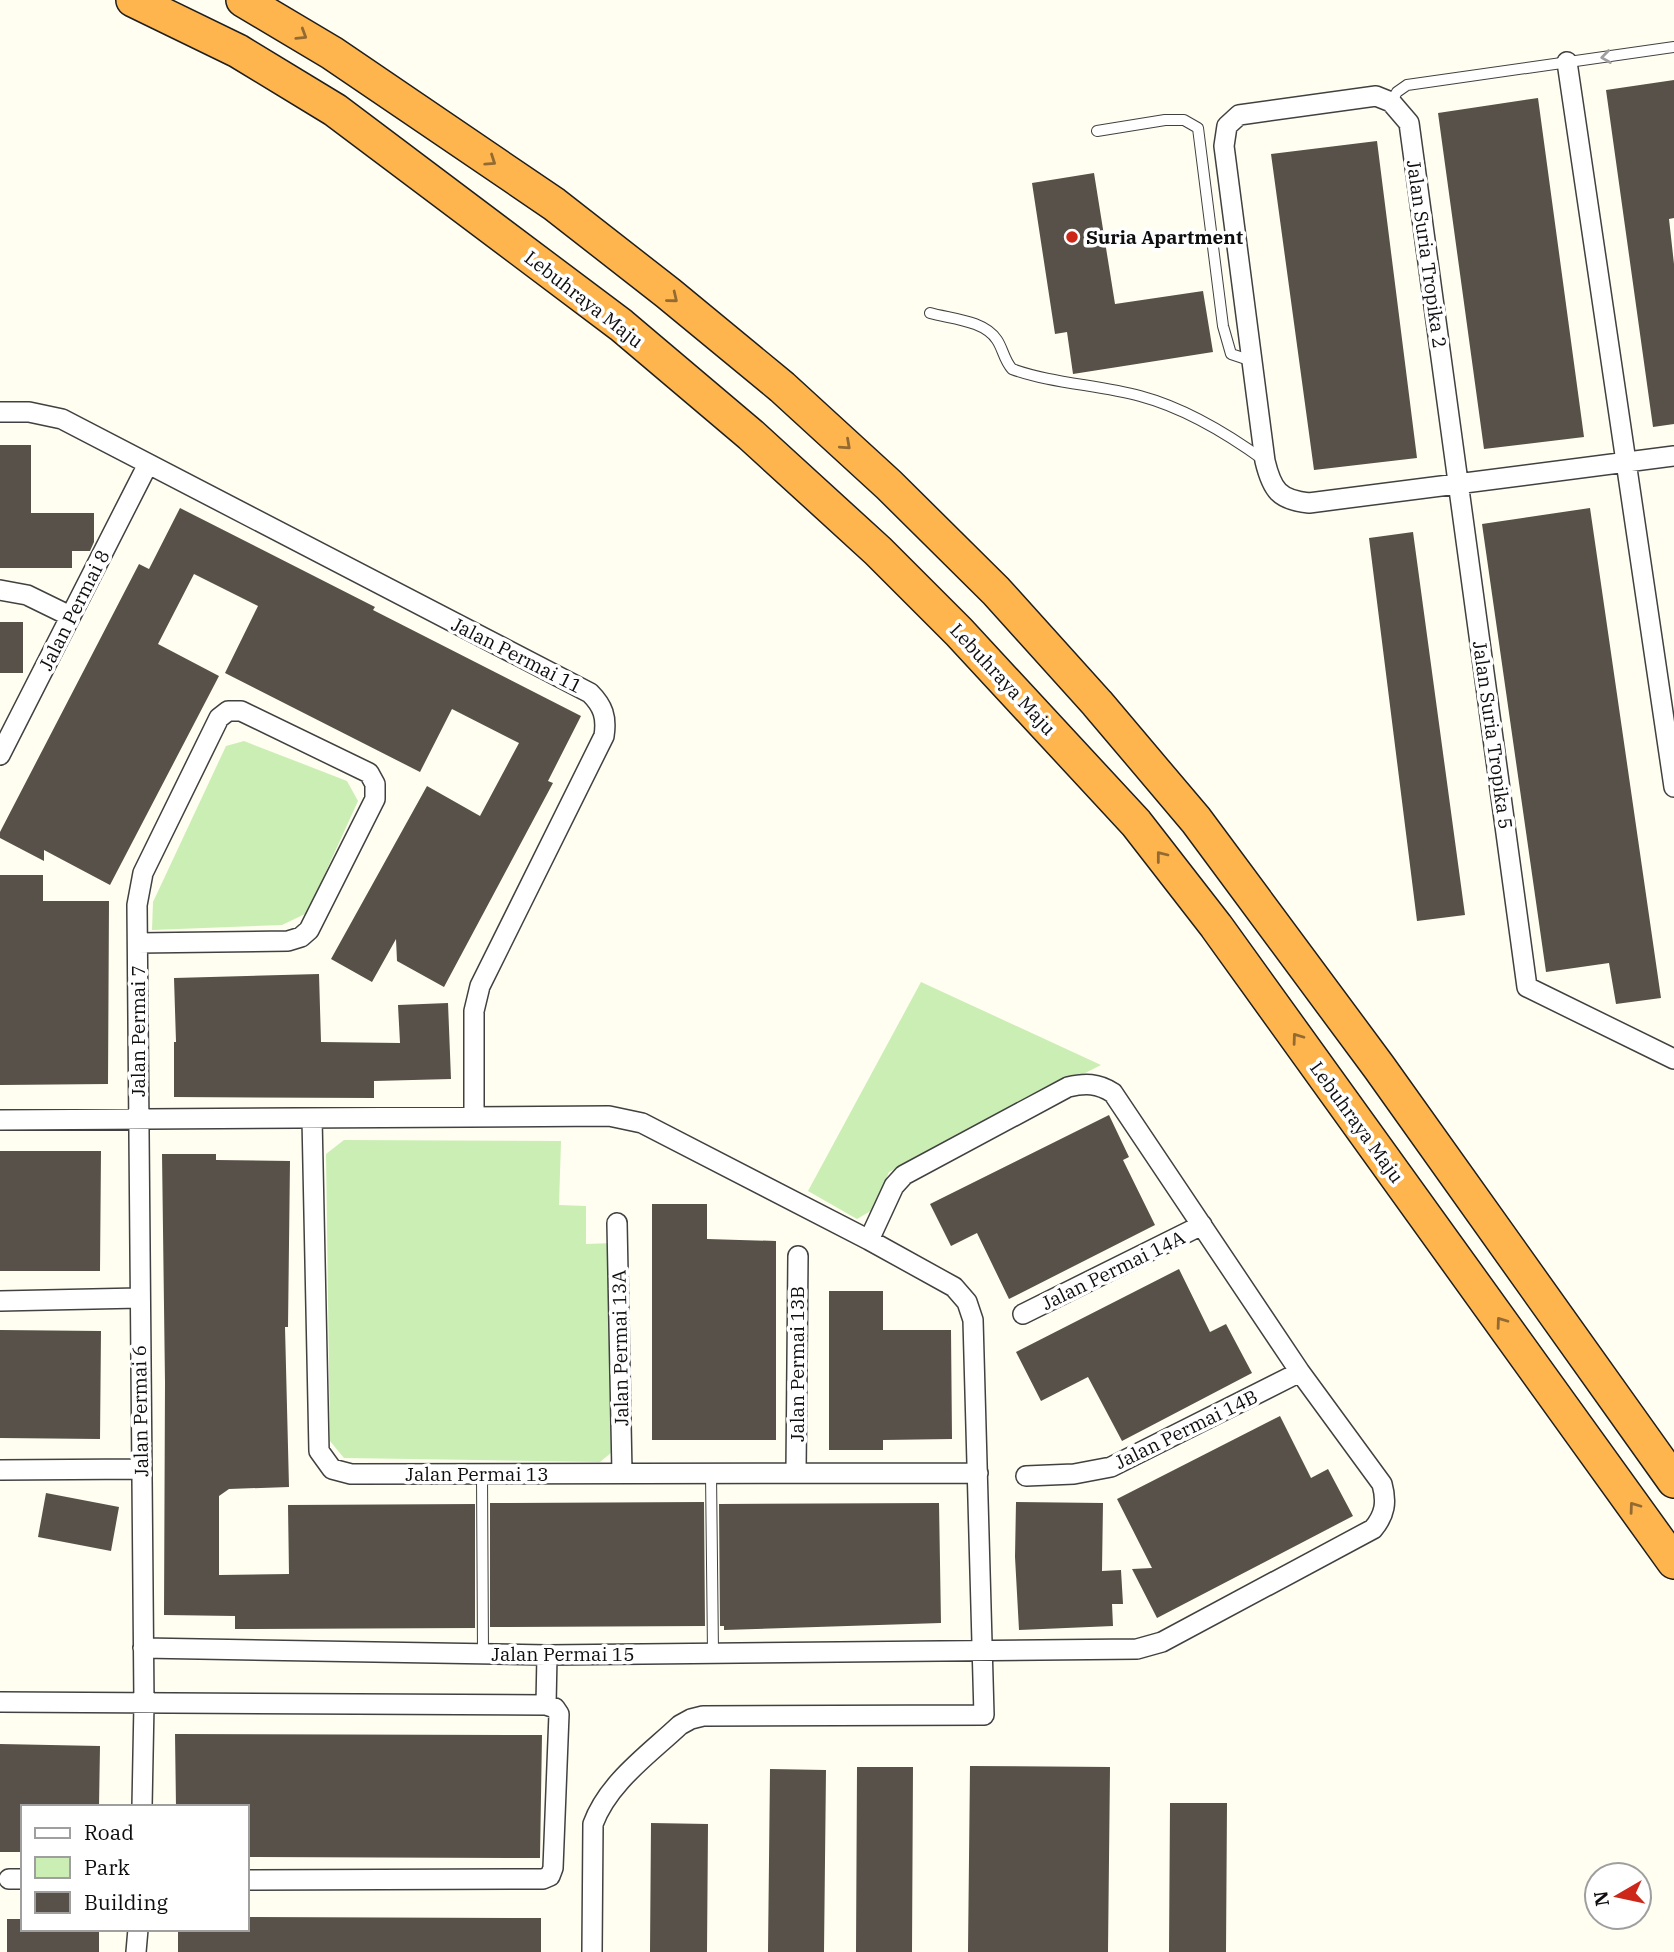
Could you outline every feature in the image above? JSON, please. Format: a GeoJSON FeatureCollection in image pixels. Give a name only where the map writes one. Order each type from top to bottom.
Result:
{"type":"FeatureCollection","features":[{"type":"Feature","properties":{"kind":"highway","name":"Lebuhraya Maju"},"geometry":{"type":"LineString","coordinates":[[132,0],[237,51],[335,110],[621,325],[760,444],[878,551],[959,632],[1136,823],[1216,926],[1674,1562]]}},
{"type":"Feature","properties":{"kind":"highway"},"geometry":{"type":"LineString","coordinates":[[243,0],[332,53],[543,197],[668,293],[782,387],[890,485],[996,591],[1097,703],[1196,820],[1379,1067],[1674,1481]]}},
{"type":"Feature","properties":{"kind":"street"},"geometry":{"type":"LineString","coordinates":[[1567,62],[1674,787]]}},
{"type":"Feature","properties":{"kind":"street"},"geometry":{"type":"LineString","coordinates":[[1391,102],[1376,96],[1320,102],[1239,115],[1227,126],[1224,146],[1265,461],[1270,481],[1278,493],[1292,501],[1309,503],[1674,456]]}},
{"type":"Feature","properties":{"kind":"street","name":"Jalan Suria Tropika 2"},"geometry":{"type":"LineString","coordinates":[[1391,102],[1409,123],[1458,484]]}},
{"type":"Feature","properties":{"kind":"street","name":"Jalan Permai 11"},"geometry":{"type":"LineString","coordinates":[[0,412],[29,412],[62,419],[590,693],[598,701],[604,712],[604,736],[480,986],[474,1011],[474,1116]]}},
{"type":"Feature","properties":{"kind":"street","name":"Jalan Permai 8"},"geometry":{"type":"LineString","coordinates":[[0,755],[148,464]]}},
{"type":"Feature","properties":{"kind":"street","name":"Jalan Suria Tropika 5"},"geometry":{"type":"LineString","coordinates":[[1458,484],[1527,987],[1674,1059]]}},
{"type":"Feature","properties":{"kind":"street"},"geometry":{"type":"LineString","coordinates":[[0,590],[27,595],[70,616]]}},
{"type":"Feature","properties":{"kind":"street","name":"Jalan Permai 7"},"geometry":{"type":"LineString","coordinates":[[138,943],[288,941],[301,937],[309,930],[375,799],[375,784],[369,773],[241,711],[228,711],[219,718],[143,873],[137,905],[139,1119]]}},
{"type":"Feature","properties":{"kind":"street","name":"Jalan Permai 15"},"geometry":{"type":"LineString","coordinates":[[143,1648],[547,1655],[1137,1649],[1162,1642],[1373,1529],[1381,1520],[1385,1509],[1382,1484],[1300,1372],[1113,1093],[1104,1087],[1081,1084],[1068,1087],[904,1175],[894,1186],[869,1240]]}},
{"type":"Feature","properties":{"kind":"street"},"geometry":{"type":"LineString","coordinates":[[0,1120],[609,1116],[642,1123],[869,1240],[954,1287],[967,1302],[973,1320],[984,1715],[703,1716],[680,1725],[610,1791],[596,1815],[593,1824],[592,1952]]}},
{"type":"Feature","properties":{"kind":"street","name":"Jalan Permai 13"},"geometry":{"type":"LineString","coordinates":[[312,1118],[319,1451],[332,1469],[351,1474],[978,1473]]}},
{"type":"Feature","properties":{"kind":"street","name":"Jalan Permai 6"},"geometry":{"type":"LineString","coordinates":[[139,1119],[144,1704],[142,1805]]}},
{"type":"Feature","properties":{"kind":"street","name":"Jalan Permai 13A"},"geometry":{"type":"LineString","coordinates":[[617,1223],[622,1473]]}},
{"type":"Feature","properties":{"kind":"street","name":"Jalan Permai 14A"},"geometry":{"type":"LineString","coordinates":[[1023,1314],[1202,1225]]}},
{"type":"Feature","properties":{"kind":"street","name":"Jalan Permai 13B"},"geometry":{"type":"LineString","coordinates":[[796,1472],[798,1256]]}},
{"type":"Feature","properties":{"kind":"street"},"geometry":{"type":"LineString","coordinates":[[0,1301],[139,1298]]}},
{"type":"Feature","properties":{"kind":"street","name":"Jalan Permai 14B"},"geometry":{"type":"LineString","coordinates":[[1026,1476],[1074,1474],[1111,1467],[1300,1372]]}},
{"type":"Feature","properties":{"kind":"street"},"geometry":{"type":"LineString","coordinates":[[0,1470],[141,1469]]}},
{"type":"Feature","properties":{"kind":"street"},"geometry":{"type":"LineString","coordinates":[[546,1705],[547,1655]]}},
{"type":"Feature","properties":{"kind":"street"},"geometry":{"type":"LineString","coordinates":[[0,1702],[546,1705],[555,1707],[559,1714],[551,1876],[543,1879],[248,1880]]}},
{"type":"Feature","properties":{"kind":"street"},"geometry":{"type":"LineString","coordinates":[[136,1952],[138,1931]]}},
{"type":"Feature","properties":{"kind":"lane"},"geometry":{"type":"LineString","coordinates":[[1391,102],[1397,92],[1407,85],[1674,47]]}},
{"type":"Feature","properties":{"kind":"lane"},"geometry":{"type":"LineString","coordinates":[[1097,131],[1165,120],[1184,120],[1198,128],[1223,326],[1231,354],[1252,361]]}},
{"type":"Feature","properties":{"kind":"lane"},"geometry":{"type":"LineString","coordinates":[[930,313],[979,325],[992,332],[1012,369],[1143,397],[1181,411],[1233,438],[1265,461]]}},
{"type":"Feature","properties":{"kind":"lane"},"geometry":{"type":"LineString","coordinates":[[710,1473],[713,1653]]}},
{"type":"Feature","properties":{"kind":"lane"},"geometry":{"type":"LineString","coordinates":[[482,1474],[483,1654]]}},
{"type":"Feature","properties":{"kind":"green space"},"geometry":{"type":"Polygon","coordinates":[[[244,741],[347,781],[358,801],[307,913],[282,925],[152,930],[153,902],[226,746],[244,741]]]}},
{"type":"Feature","properties":{"kind":"green space"},"geometry":{"type":"Polygon","coordinates":[[[921,982],[1101,1065],[889,1172],[874,1209],[857,1219],[808,1191],[921,982]]]}},
{"type":"Feature","properties":{"kind":"green space"},"geometry":{"type":"Polygon","coordinates":[[[344,1140],[561,1141],[559,1205],[586,1206],[586,1244],[613,1243],[612,1452],[600,1462],[344,1458],[330,1441],[326,1154],[344,1140]]]}},
{"type":"Feature","properties":{"kind":"building"},"geometry":{"type":"Polygon","coordinates":[[[1674,80],[1674,218],[1669,219],[1674,264],[1674,424],[1653,427],[1606,90],[1674,80]]]}},
{"type":"Feature","properties":{"kind":"building"},"geometry":{"type":"Polygon","coordinates":[[[1538,98],[1584,437],[1484,449],[1438,113],[1538,98]]]}},
{"type":"Feature","properties":{"kind":"building"},"geometry":{"type":"Polygon","coordinates":[[[1377,141],[1417,458],[1314,470],[1271,154],[1377,141]]]}},
{"type":"Feature","properties":{"kind":"building","name":"Suria Apartment"},"geometry":{"type":"Polygon","coordinates":[[[1094,173],[1115,304],[1203,291],[1213,352],[1073,374],[1067,332],[1055,334],[1032,183],[1094,173]]]}},
{"type":"Feature","properties":{"kind":"building"},"geometry":{"type":"Polygon","coordinates":[[[0,445],[31,445],[31,513],[94,513],[94,542],[90,551],[72,551],[72,568],[0,568],[0,445]]]}},
{"type":"Feature","properties":{"kind":"building"},"geometry":{"type":"Polygon","coordinates":[[[180,508],[581,716],[548,781],[553,783],[444,987],[397,961],[396,939],[372,982],[331,959],[427,786],[480,816],[519,743],[452,709],[420,772],[225,673],[258,606],[194,574],[158,644],[219,676],[110,885],[44,850],[44,861],[0,838],[0,832],[139,564],[149,569],[180,508]]]}},
{"type":"Feature","properties":{"kind":"building"},"geometry":{"type":"Polygon","coordinates":[[[1590,508],[1661,998],[1616,1004],[1609,963],[1546,972],[1482,524],[1590,508]]]}},
{"type":"Feature","properties":{"kind":"building"},"geometry":{"type":"Polygon","coordinates":[[[1413,532],[1465,915],[1417,921],[1369,538],[1413,532]]]}},
{"type":"Feature","properties":{"kind":"building"},"geometry":{"type":"Polygon","coordinates":[[[0,622],[23,622],[23,673],[0,673],[0,622]]]}},
{"type":"Feature","properties":{"kind":"building"},"geometry":{"type":"Polygon","coordinates":[[[0,875],[43,875],[43,901],[109,901],[108,1084],[0,1085],[0,875]]]}},
{"type":"Feature","properties":{"kind":"building"},"geometry":{"type":"Polygon","coordinates":[[[319,974],[321,1042],[400,1043],[398,1005],[448,1003],[451,1079],[374,1081],[374,1098],[174,1097],[174,978],[319,974]]]}},
{"type":"Feature","properties":{"kind":"building"},"geometry":{"type":"Polygon","coordinates":[[[1109,1115],[1129,1157],[1123,1160],[1155,1225],[1009,1299],[977,1233],[951,1246],[930,1204],[1109,1115]]]}},
{"type":"Feature","properties":{"kind":"building"},"geometry":{"type":"Polygon","coordinates":[[[0,1151],[101,1151],[100,1271],[0,1271],[0,1151]]]}},
{"type":"Feature","properties":{"kind":"building"},"geometry":{"type":"Polygon","coordinates":[[[162,1154],[216,1154],[216,1160],[290,1161],[288,1327],[285,1327],[289,1487],[229,1489],[219,1496],[219,1575],[289,1574],[288,1505],[475,1504],[475,1628],[235,1629],[235,1616],[164,1615],[162,1154]]]}},
{"type":"Feature","properties":{"kind":"building"},"geometry":{"type":"Polygon","coordinates":[[[652,1204],[707,1204],[707,1239],[776,1241],[776,1440],[652,1440],[652,1204]]]}},
{"type":"Feature","properties":{"kind":"building"},"geometry":{"type":"Polygon","coordinates":[[[1179,1269],[1210,1332],[1226,1324],[1252,1373],[1122,1441],[1088,1377],[1041,1401],[1016,1352],[1179,1269]]]}},
{"type":"Feature","properties":{"kind":"building"},"geometry":{"type":"Polygon","coordinates":[[[829,1291],[883,1291],[883,1330],[951,1330],[952,1439],[883,1440],[883,1450],[829,1450],[829,1291]]]}},
{"type":"Feature","properties":{"kind":"building"},"geometry":{"type":"Polygon","coordinates":[[[0,1330],[101,1331],[100,1439],[0,1438],[0,1330]]]}},
{"type":"Feature","properties":{"kind":"building"},"geometry":{"type":"Polygon","coordinates":[[[1280,1416],[1311,1478],[1328,1469],[1353,1516],[1157,1618],[1132,1569],[1152,1568],[1117,1499],[1280,1416]]]}},
{"type":"Feature","properties":{"kind":"building"},"geometry":{"type":"Polygon","coordinates":[[[46,1493],[119,1507],[111,1551],[38,1537],[46,1493]]]}},
{"type":"Feature","properties":{"kind":"building"},"geometry":{"type":"Polygon","coordinates":[[[704,1502],[705,1626],[490,1627],[490,1503],[704,1502]]]}},
{"type":"Feature","properties":{"kind":"building"},"geometry":{"type":"Polygon","coordinates":[[[1016,1502],[1103,1503],[1102,1571],[1121,1570],[1123,1604],[1112,1604],[1113,1626],[1019,1630],[1015,1557],[1016,1502]]]}},
{"type":"Feature","properties":{"kind":"building"},"geometry":{"type":"Polygon","coordinates":[[[939,1503],[941,1623],[724,1630],[724,1626],[720,1626],[719,1504],[939,1503]]]}},
{"type":"Feature","properties":{"kind":"building"},"geometry":{"type":"Polygon","coordinates":[[[175,1734],[542,1735],[540,1858],[248,1857],[248,1805],[176,1805],[175,1734]]]}},
{"type":"Feature","properties":{"kind":"building"},"geometry":{"type":"Polygon","coordinates":[[[0,1744],[100,1746],[99,1805],[21,1805],[21,1852],[0,1852],[0,1744]]]}},
{"type":"Feature","properties":{"kind":"building"},"geometry":{"type":"Polygon","coordinates":[[[970,1766],[1110,1767],[1108,1952],[968,1952],[970,1766]]]}},
{"type":"Feature","properties":{"kind":"building"},"geometry":{"type":"Polygon","coordinates":[[[857,1767],[913,1767],[912,1952],[856,1952],[857,1767]]]}},
{"type":"Feature","properties":{"kind":"building"},"geometry":{"type":"Polygon","coordinates":[[[770,1769],[826,1770],[824,1952],[768,1952],[770,1769]]]}},
{"type":"Feature","properties":{"kind":"building"},"geometry":{"type":"Polygon","coordinates":[[[1170,1803],[1227,1803],[1226,1952],[1169,1952],[1170,1803]]]}},
{"type":"Feature","properties":{"kind":"building"},"geometry":{"type":"Polygon","coordinates":[[[651,1823],[708,1824],[707,1952],[650,1952],[651,1823]]]}},
{"type":"Feature","properties":{"kind":"building"},"geometry":{"type":"Polygon","coordinates":[[[248,1917],[541,1918],[541,1952],[178,1952],[178,1931],[248,1931],[248,1917]]]}},
{"type":"Feature","properties":{"kind":"building"},"geometry":{"type":"Polygon","coordinates":[[[7,1919],[21,1919],[21,1931],[99,1931],[99,1952],[7,1952],[7,1919]]]}},
{"type":"Feature","properties":{"kind":"place","name":"Suria Apartment"},"geometry":{"type":"Point","coordinates":[1072,237]}}]}
